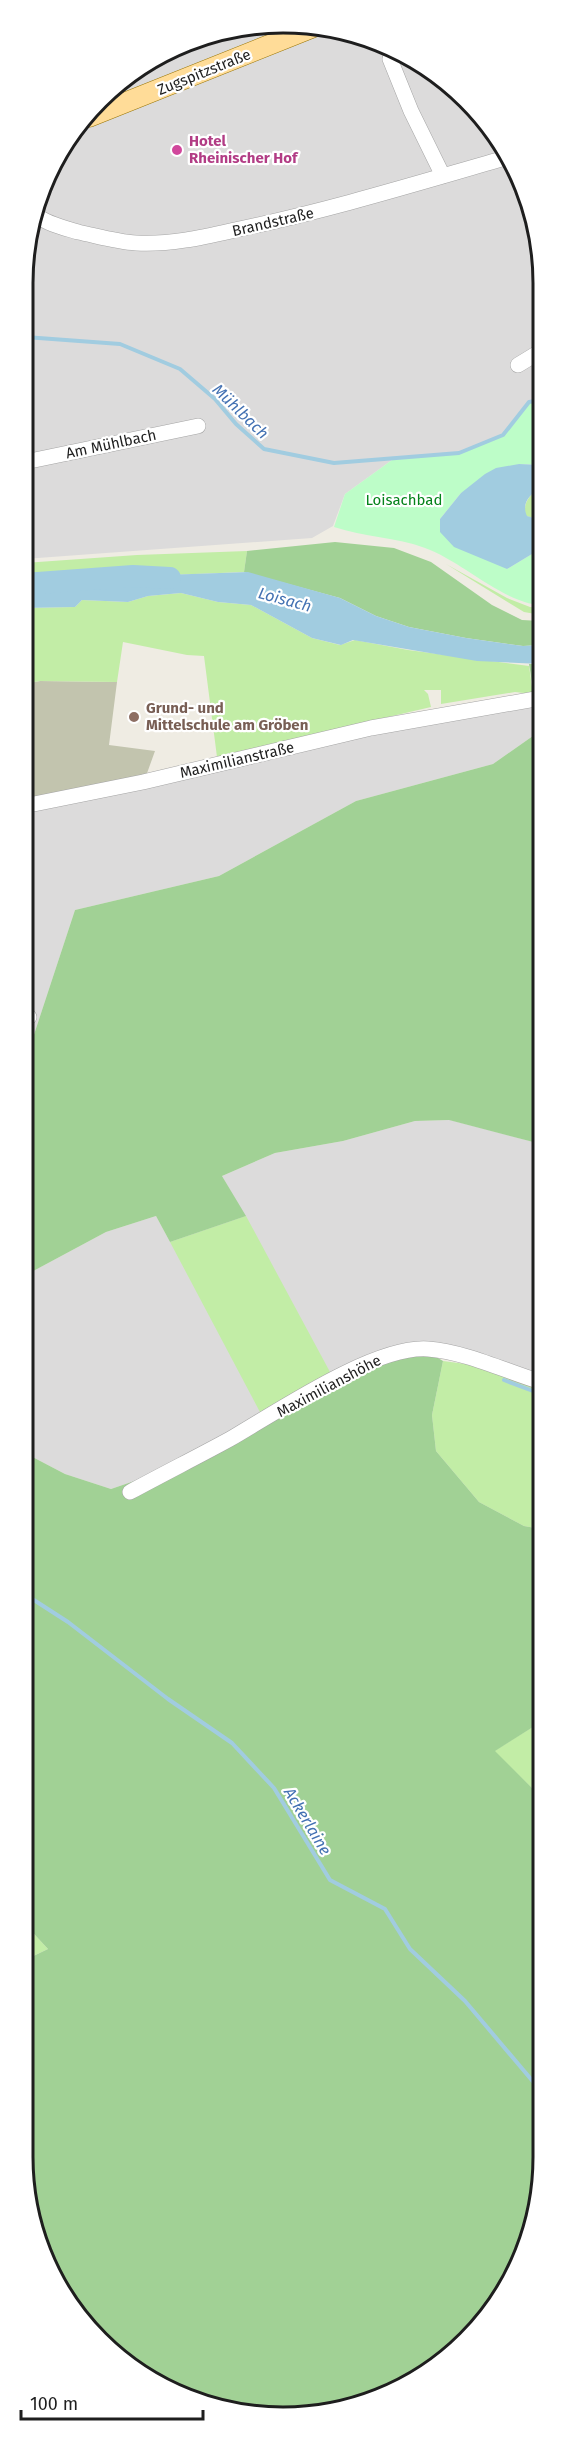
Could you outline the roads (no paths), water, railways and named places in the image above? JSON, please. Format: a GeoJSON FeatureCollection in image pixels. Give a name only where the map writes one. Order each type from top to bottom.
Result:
{"type":"FeatureCollection","features":[{"type":"Feature","properties":{"kind":"main road","name":"Zugspitzstraße"},"geometry":{"type":"LineString","coordinates":[[114,99],[294,34]]}},
{"type":"Feature","properties":{"kind":"street"},"geometry":{"type":"LineString","coordinates":[[391,58],[411,111],[444,176]]}},
{"type":"Feature","properties":{"kind":"street","name":"Brandstraße"},"geometry":{"type":"LineString","coordinates":[[42,219],[72,230],[111,240],[134,243],[175,243],[309,214],[501,159]]}},
{"type":"Feature","properties":{"kind":"street"},"geometry":{"type":"LineString","coordinates":[[518,365],[533,356]]}},
{"type":"Feature","properties":{"kind":"street","name":"Am Mühlbach"},"geometry":{"type":"LineString","coordinates":[[33,460],[198,426]]}},
{"type":"Feature","properties":{"kind":"street","name":"Maximilianstraße"},"geometry":{"type":"LineString","coordinates":[[33,804],[143,782],[371,728],[533,699]]}},
{"type":"Feature","properties":{"kind":"street","name":"Maximilianshöhe"},"geometry":{"type":"LineString","coordinates":[[130,1492],[323,1385],[390,1354],[427,1349],[468,1358],[533,1379]]}},
{"type":"Feature","properties":{"kind":"water"},"geometry":{"type":"Polygon","coordinates":[[[519,464],[533,465],[533,493],[526,503],[525,511],[527,516],[533,518],[533,553],[507,569],[454,547],[440,532],[440,519],[461,493],[496,468],[519,464]]]}},
{"type":"Feature","properties":{"kind":"water"},"geometry":{"type":"Polygon","coordinates":[[[248,572],[340,598],[376,616],[409,627],[466,638],[533,645],[533,664],[477,661],[353,640],[341,645],[312,638],[251,605],[218,602],[181,593],[148,596],[128,602],[82,600],[75,607],[33,608],[33,580],[248,572]]]}},
{"type":"Feature","properties":{"kind":"waterway","name":"Mühlbach"},"geometry":{"type":"LineString","coordinates":[[33,338],[120,344],[180,369],[215,399],[236,424],[264,449],[334,463],[459,453],[503,435],[529,402],[533,401]]}},
{"type":"Feature","properties":{"kind":"waterway","name":"Loisach"},"geometry":{"type":"LineString","coordinates":[[33,583],[133,576],[170,578]]}},
{"type":"Feature","properties":{"kind":"waterway"},"geometry":{"type":"LineString","coordinates":[[504,1380],[533,1391]]}},
{"type":"Feature","properties":{"kind":"waterway","name":"Ackerlaine"},"geometry":{"type":"LineString","coordinates":[[33,1599],[68,1622],[168,1699],[232,1743],[274,1788],[330,1880],[385,1909],[410,1949],[465,2001],[533,2082]]}},
{"type":"Feature","properties":{"kind":"place","name":"Hotel Rheinischer Hof"},"geometry":{"type":"Point","coordinates":[177,150]}},
{"type":"Feature","properties":{"kind":"place","name":"Grund- und Mittelschule am Gröben"},"geometry":{"type":"Point","coordinates":[134,717]}},
{"type":"Feature","properties":{"kind":"park label","name":"Loisachbad"},"geometry":{"type":"Point","coordinates":[404,500]}}]}
